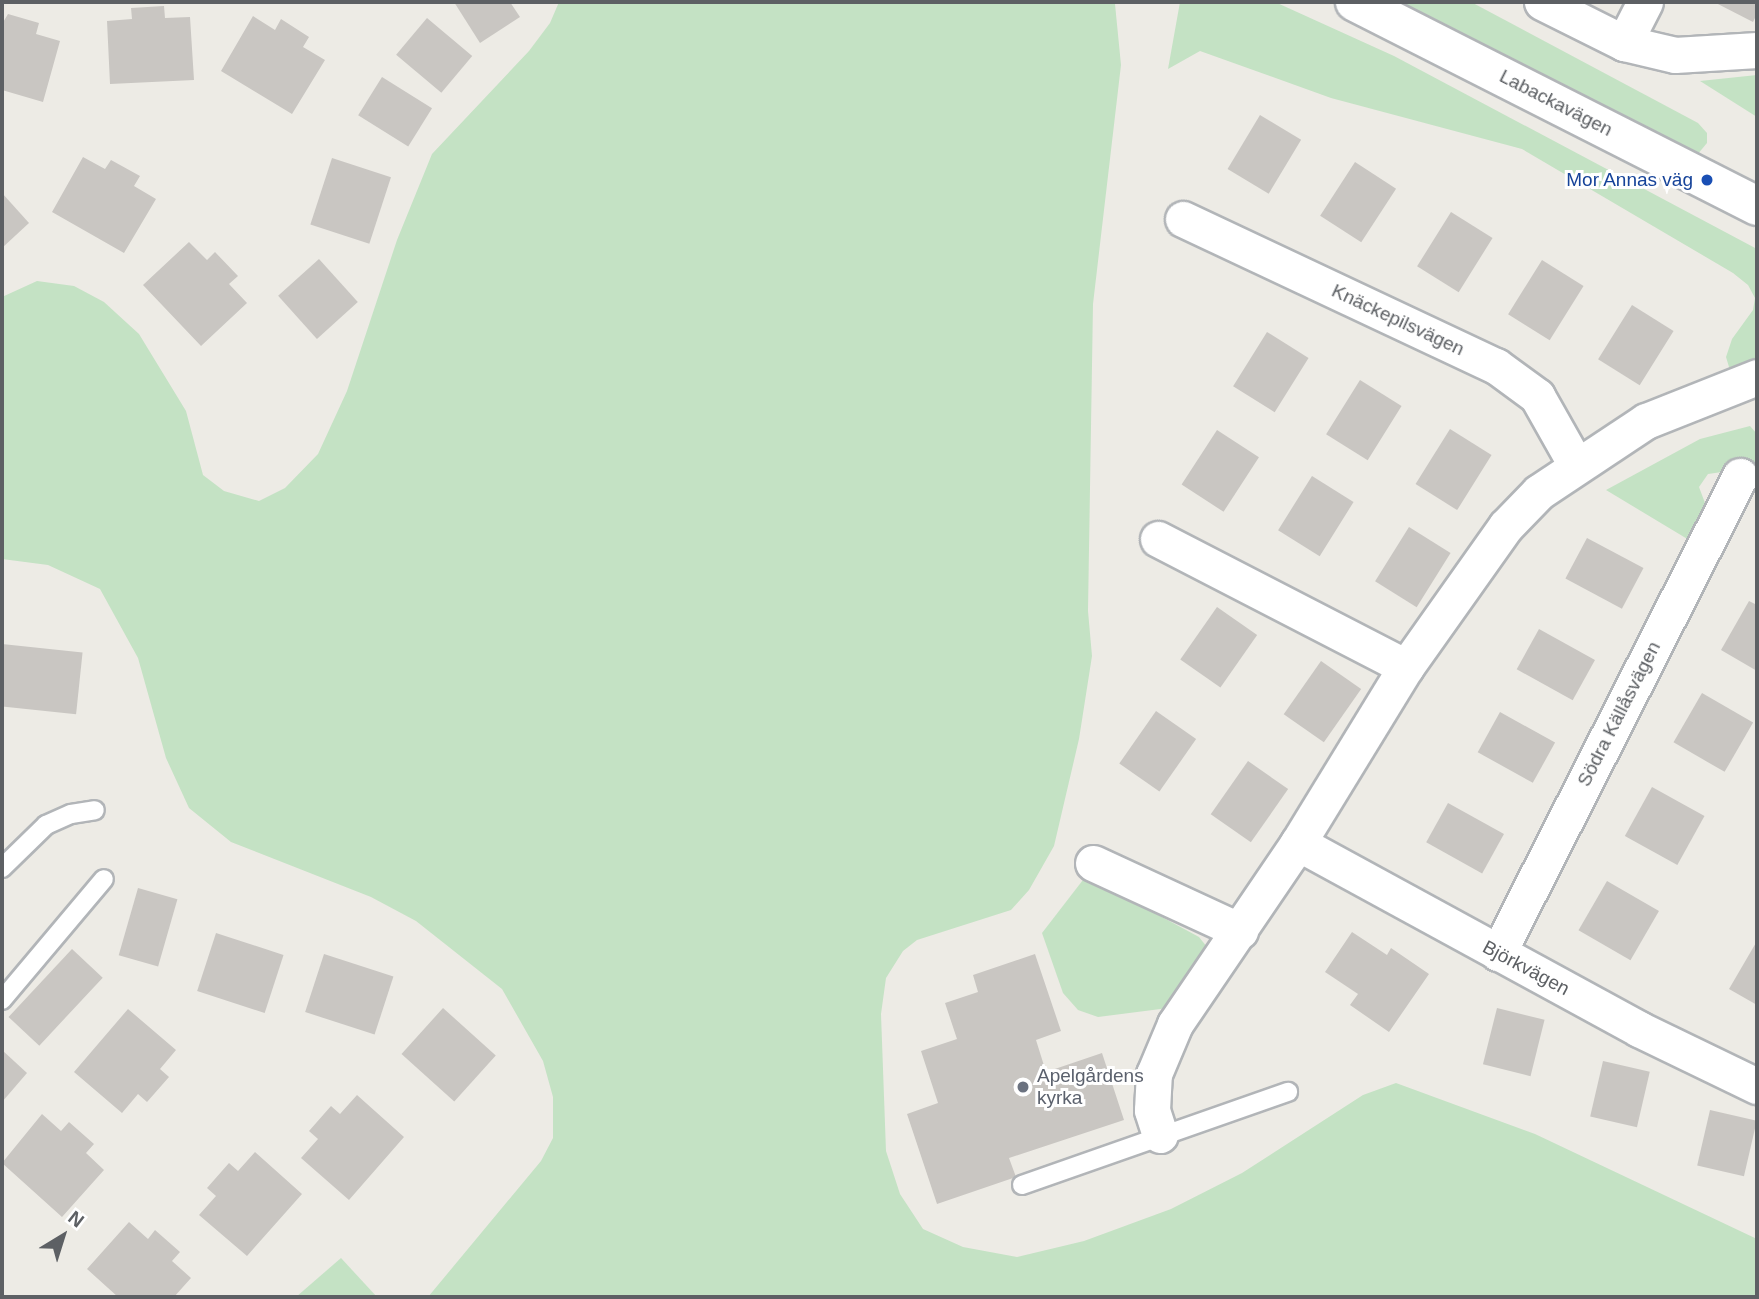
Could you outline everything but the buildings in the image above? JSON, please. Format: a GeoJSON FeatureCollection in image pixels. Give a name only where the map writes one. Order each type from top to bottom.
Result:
{"type":"FeatureCollection","features":[{"type":"Feature","properties":{"kind":"street","name":"Labackavägen"},"geometry":{"type":"LineString","coordinates":[[1355,2],[1757,206]]}},
{"type":"Feature","properties":{"kind":"street"},"geometry":{"type":"LineString","coordinates":[[1542,2],[1624,43],[1675,55],[1757,50]]}},
{"type":"Feature","properties":{"kind":"street"},"geometry":{"type":"LineString","coordinates":[[1624,43],[1645,2]]}},
{"type":"Feature","properties":{"kind":"street","name":"Knäckepilsvägen"},"geometry":{"type":"LineString","coordinates":[[1183,219],[1496,366],[1537,396],[1576,465]]}},
{"type":"Feature","properties":{"kind":"street"},"geometry":{"type":"LineString","coordinates":[[1160,1135],[1152,1110],[1154,1074],[1175,1024],[1298,843],[1406,667],[1506,526],[1539,492],[1646,421],[1757,377]]}},
{"type":"Feature","properties":{"kind":"street","name":"Södra Källåsvägen"},"geometry":{"type":"LineString","coordinates":[[1498,953],[1740,476]]}},
{"type":"Feature","properties":{"kind":"street"},"geometry":{"type":"LineString","coordinates":[[1158,539],[1406,667]]}},
{"type":"Feature","properties":{"kind":"street","name":"Björkvägen"},"geometry":{"type":"LineString","coordinates":[[1298,843],[1498,953],[1757,1086]]}},
{"type":"Feature","properties":{"kind":"street"},"geometry":{"type":"LineString","coordinates":[[1093,863],[1240,931]]}},
{"type":"Feature","properties":{"kind":"lane"},"geometry":{"type":"LineString","coordinates":[[2,868],[46,825],[71,814],[95,810]]}},
{"type":"Feature","properties":{"kind":"lane"},"geometry":{"type":"LineString","coordinates":[[2,1000],[104,879]]}},
{"type":"Feature","properties":{"kind":"lane"},"geometry":{"type":"LineString","coordinates":[[1022,1185],[1288,1092]]}},
{"type":"Feature","properties":{"kind":"green space"},"geometry":{"type":"Polygon","coordinates":[[[559,2],[1115,4],[1121,65],[1093,304],[1088,611],[1092,656],[1079,739],[1054,846],[1029,890],[1011,910],[917,940],[903,951],[886,978],[881,1014],[886,1151],[900,1194],[923,1229],[963,1247],[1017,1257],[1084,1241],[1171,1209],[1242,1173],[1363,1095],[1396,1083],[1535,1134],[1757,1239],[1757,1297],[428,1297],[541,1161],[553,1138],[553,1097],[543,1061],[502,989],[416,921],[371,897],[231,842],[189,808],[166,758],[138,658],[100,589],[48,565],[2,559],[2,297],[37,281],[74,286],[104,302],[139,334],[186,411],[203,475],[224,491],[259,501],[285,488],[318,454],[347,391],[397,240],[432,154],[529,51],[550,23],[559,2]]]}},
{"type":"Feature","properties":{"kind":"green space"},"geometry":{"type":"Polygon","coordinates":[[[1180,2],[1275,2],[1394,56],[1757,249],[1757,371],[1739,375],[1729,367],[1726,357],[1732,339],[1753,310],[1755,298],[1748,285],[1733,273],[1522,149],[1331,98],[1200,51],[1168,69],[1180,2]]]}},
{"type":"Feature","properties":{"kind":"green space"},"geometry":{"type":"Polygon","coordinates":[[[1384,2],[1471,2],[1698,123],[1707,133],[1707,143],[1697,155],[1384,2]]]}},
{"type":"Feature","properties":{"kind":"green space"},"geometry":{"type":"Polygon","coordinates":[[[1757,75],[1757,117],[1700,81],[1757,75]]]}},
{"type":"Feature","properties":{"kind":"green space"},"geometry":{"type":"Polygon","coordinates":[[[1750,426],[1757,434],[1757,467],[1708,474],[1699,487],[1705,503],[1718,513],[1699,546],[1606,490],[1700,439],[1750,426]]]}},
{"type":"Feature","properties":{"kind":"green space"},"geometry":{"type":"Polygon","coordinates":[[[1086,876],[1199,937],[1211,952],[1184,1006],[1098,1017],[1078,1010],[1063,993],[1042,933],[1086,876]]]}},
{"type":"Feature","properties":{"kind":"green space"},"geometry":{"type":"Polygon","coordinates":[[[341,1258],[377,1297],[296,1297],[341,1258]]]}},
{"type":"Feature","properties":{"kind":"place","name":"Mor Annas väg"},"geometry":{"type":"Point","coordinates":[1707,180]}},
{"type":"Feature","properties":{"kind":"place","name":"Apelgårdens kyrka"},"geometry":{"type":"Point","coordinates":[1023,1087]}}]}
